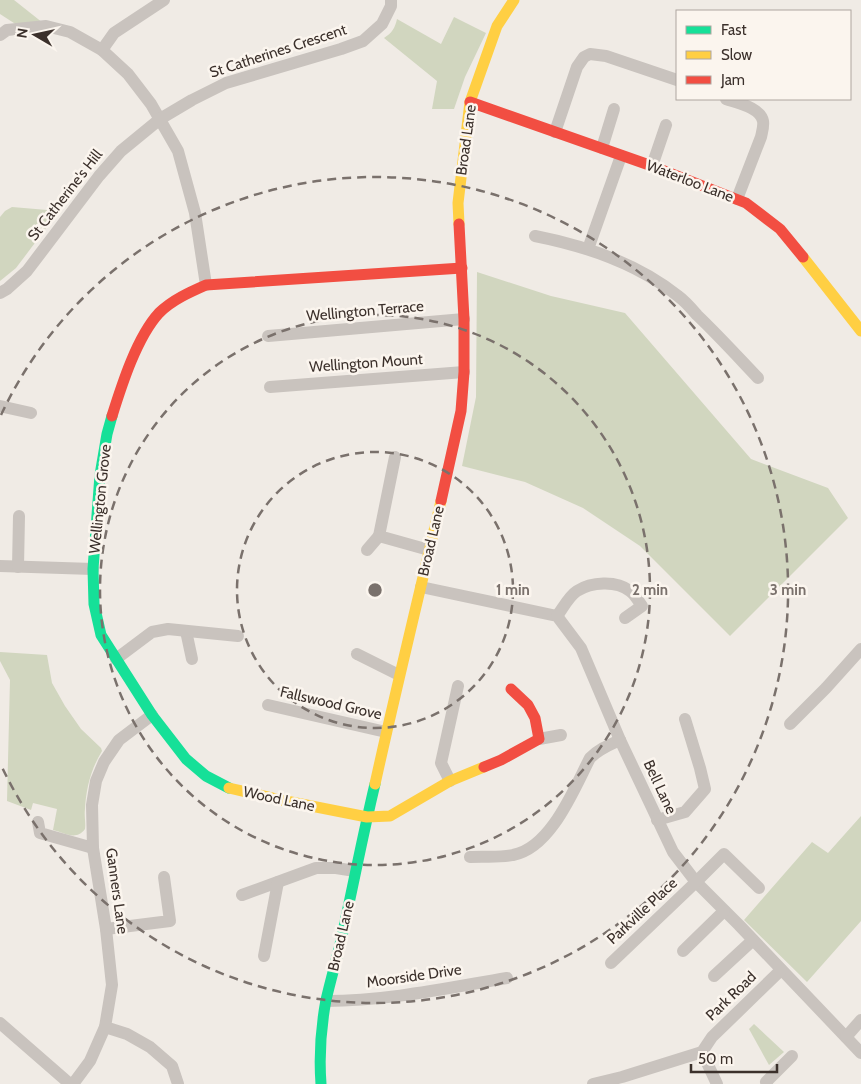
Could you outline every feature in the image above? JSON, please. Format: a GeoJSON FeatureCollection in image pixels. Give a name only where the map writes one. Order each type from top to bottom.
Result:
{"type":"FeatureCollection","features":[{"type":"Feature","properties":{"kind":"street"},"geometry":{"type":"LineString","coordinates":[[102,50],[114,33],[164,0]]}},
{"type":"Feature","properties":{"kind":"street","name":"St Catherines Crescent"},"geometry":{"type":"LineString","coordinates":[[160,119],[226,83],[362,41],[382,24],[391,6],[391,0]]}},
{"type":"Feature","properties":{"kind":"street","name":"Broad Lane"},"geometry":{"type":"LineString","coordinates":[[321,1084],[322,1028],[326,1001],[399,675],[461,411],[464,372],[464,319],[458,203],[470,102],[497,26],[514,0]]}},
{"type":"Feature","properties":{"kind":"street"},"geometry":{"type":"LineString","coordinates":[[2,28],[46,26],[70,32],[102,50],[128,74],[160,119],[178,151],[195,213],[206,285]]}},
{"type":"Feature","properties":{"kind":"street"},"geometry":{"type":"LineString","coordinates":[[555,132],[577,67],[584,57],[590,54],[606,56],[676,80]]}},
{"type":"Feature","properties":{"kind":"street"},"geometry":{"type":"LineString","coordinates":[[728,100],[756,111],[763,121],[761,137],[737,199]]}},
{"type":"Feature","properties":{"kind":"street","name":"Waterloo Lane"},"geometry":{"type":"LineString","coordinates":[[470,102],[652,166],[746,202],[780,229],[861,330]]}},
{"type":"Feature","properties":{"kind":"street"},"geometry":{"type":"LineString","coordinates":[[602,148],[614,109]]}},
{"type":"Feature","properties":{"kind":"street","name":"St Catherine's Hill"},"geometry":{"type":"LineString","coordinates":[[0,293],[27,270],[99,176],[121,151],[160,119]]}},
{"type":"Feature","properties":{"kind":"street"},"geometry":{"type":"LineString","coordinates":[[652,166],[666,125]]}},
{"type":"Feature","properties":{"kind":"street"},"geometry":{"type":"LineString","coordinates":[[588,249],[622,156]]}},
{"type":"Feature","properties":{"kind":"street"},"geometry":{"type":"LineString","coordinates":[[535,236],[588,249],[640,270],[678,296],[758,378]]}},
{"type":"Feature","properties":{"kind":"street","name":"Wellington Grove"},"geometry":{"type":"LineString","coordinates":[[196,767],[186,759],[152,716],[116,659],[101,635],[94,604],[93,569],[100,472],[107,434],[118,396],[145,332],[160,312],[180,297],[206,285],[462,268]]}},
{"type":"Feature","properties":{"kind":"street","name":"Wellington Terrace"},"geometry":{"type":"LineString","coordinates":[[268,336],[464,319]]}},
{"type":"Feature","properties":{"kind":"street","name":"Wellington Mount"},"geometry":{"type":"LineString","coordinates":[[270,387],[464,372]]}},
{"type":"Feature","properties":{"kind":"street"},"geometry":{"type":"LineString","coordinates":[[0,406],[31,413]]}},
{"type":"Feature","properties":{"kind":"street"},"geometry":{"type":"LineString","coordinates":[[367,550],[379,536],[395,457]]}},
{"type":"Feature","properties":{"kind":"street"},"geometry":{"type":"LineString","coordinates":[[18,567],[19,516]]}},
{"type":"Feature","properties":{"kind":"street"},"geometry":{"type":"LineString","coordinates":[[379,536],[429,550]]}},
{"type":"Feature","properties":{"kind":"street"},"geometry":{"type":"LineString","coordinates":[[0,566],[93,569]]}},
{"type":"Feature","properties":{"kind":"street"},"geometry":{"type":"LineString","coordinates":[[421,587],[557,616],[576,592],[594,584],[621,586],[631,591],[642,606],[625,618]]}},
{"type":"Feature","properties":{"kind":"street","name":"Bell Lane"},"geometry":{"type":"LineString","coordinates":[[557,616],[580,648],[620,740],[673,852],[696,882],[861,1053]]}},
{"type":"Feature","properties":{"kind":"street"},"geometry":{"type":"LineString","coordinates":[[116,659],[152,632],[168,629],[238,636]]}},
{"type":"Feature","properties":{"kind":"street"},"geometry":{"type":"LineString","coordinates":[[186,631],[192,659]]}},
{"type":"Feature","properties":{"kind":"street"},"geometry":{"type":"LineString","coordinates":[[790,724],[861,649]]}},
{"type":"Feature","properties":{"kind":"street"},"geometry":{"type":"LineString","coordinates":[[356,654],[399,675]]}},
{"type":"Feature","properties":{"kind":"street"},"geometry":{"type":"LineString","coordinates":[[450,781],[441,763],[458,686]]}},
{"type":"Feature","properties":{"kind":"street"},"geometry":{"type":"LineString","coordinates":[[511,689],[532,711],[539,739],[561,735]]}},
{"type":"Feature","properties":{"kind":"street","name":"Fallswood Grove"},"geometry":{"type":"LineString","coordinates":[[268,705],[386,732]]}},
{"type":"Feature","properties":{"kind":"street","name":"Ganners Lane"},"geometry":{"type":"LineString","coordinates":[[71,1084],[90,1061],[105,1027],[112,984],[106,929],[93,848],[92,805],[96,781],[104,762],[119,740],[152,716]]}},
{"type":"Feature","properties":{"kind":"street"},"geometry":{"type":"LineString","coordinates":[[657,820],[685,812],[705,789],[684,719]]}},
{"type":"Feature","properties":{"kind":"street","name":"Wood Lane"},"geometry":{"type":"LineString","coordinates":[[196,767],[206,776],[224,787],[243,792],[367,817],[390,816],[450,781],[501,760],[539,739]]}},
{"type":"Feature","properties":{"kind":"street"},"geometry":{"type":"LineString","coordinates":[[470,857],[513,855],[524,852],[533,846],[548,832],[565,808],[590,758],[605,746],[620,740]]}},
{"type":"Feature","properties":{"kind":"street"},"geometry":{"type":"LineString","coordinates":[[38,822],[40,833],[93,848]]}},
{"type":"Feature","properties":{"kind":"street","name":"Parkville Place"},"geometry":{"type":"LineString","coordinates":[[611,963],[724,854],[759,888]]}},
{"type":"Feature","properties":{"kind":"street"},"geometry":{"type":"LineString","coordinates":[[242,895],[316,868],[336,868],[355,871]]}},
{"type":"Feature","properties":{"kind":"street"},"geometry":{"type":"LineString","coordinates":[[106,929],[170,921],[164,877]]}},
{"type":"Feature","properties":{"kind":"street"},"geometry":{"type":"LineString","coordinates":[[264,956],[278,882]]}},
{"type":"Feature","properties":{"kind":"street"},"geometry":{"type":"LineString","coordinates":[[683,951],[724,911]]}},
{"type":"Feature","properties":{"kind":"street"},"geometry":{"type":"LineString","coordinates":[[714,976],[753,940]]}},
{"type":"Feature","properties":{"kind":"street","name":"Park Road"},"geometry":{"type":"LineString","coordinates":[[702,1052],[712,1037],[781,970]]}},
{"type":"Feature","properties":{"kind":"street","name":"Moorside Drive"},"geometry":{"type":"LineString","coordinates":[[326,1001],[352,1001],[398,996],[507,978]]}},
{"type":"Feature","properties":{"kind":"street"},"geometry":{"type":"LineString","coordinates":[[846,1037],[861,1020]]}},
{"type":"Feature","properties":{"kind":"street"},"geometry":{"type":"LineString","coordinates":[[0,1023],[71,1084]]}},
{"type":"Feature","properties":{"kind":"street"},"geometry":{"type":"LineString","coordinates":[[105,1027],[127,1034],[150,1047],[172,1066],[178,1084]]}},
{"type":"Feature","properties":{"kind":"street"},"geometry":{"type":"LineString","coordinates":[[593,1084],[623,1080],[702,1052],[717,1084]]}},
{"type":"Feature","properties":{"kind":"street"},"geometry":{"type":"LineString","coordinates":[[767,1084],[766,1082],[792,1056]]}},
{"type":"Feature","properties":{"kind":"green space"},"geometry":{"type":"Polygon","coordinates":[[[0,0],[14,0],[43,23],[17,25],[0,14],[0,0]]]}},
{"type":"Feature","properties":{"kind":"green space"},"geometry":{"type":"Polygon","coordinates":[[[454,17],[486,33],[465,77],[454,109],[432,109],[437,81],[384,38],[393,30],[397,19],[441,44],[454,17]]]}},
{"type":"Feature","properties":{"kind":"green space"},"geometry":{"type":"Polygon","coordinates":[[[12,207],[59,211],[16,268],[0,281],[0,217],[12,207]]]}},
{"type":"Feature","properties":{"kind":"green space"},"geometry":{"type":"Polygon","coordinates":[[[477,272],[551,296],[625,313],[751,459],[828,488],[848,518],[730,636],[640,546],[583,508],[525,482],[462,466],[476,397],[477,272]]]}},
{"type":"Feature","properties":{"kind":"green space"},"geometry":{"type":"Polygon","coordinates":[[[0,652],[47,655],[52,683],[65,706],[81,729],[101,748],[102,751],[88,786],[85,829],[78,835],[70,835],[53,830],[57,809],[33,803],[31,810],[7,801],[10,680],[0,661],[0,652]]]}},
{"type":"Feature","properties":{"kind":"green space"},"geometry":{"type":"Polygon","coordinates":[[[861,816],[861,921],[807,982],[744,920],[812,842],[828,853],[861,816]]]}},
{"type":"Feature","properties":{"kind":"green space"},"geometry":{"type":"Polygon","coordinates":[[[754,1024],[784,1052],[769,1065],[749,1029],[754,1024]]]}},
{"type":"Feature","properties":{"kind":"traffic: fast"},"geometry":{"type":"LineString","coordinates":[[112,416],[100,475],[93,569],[94,604],[101,635],[152,715],[186,759],[206,776],[229,788]]}},
{"type":"Feature","properties":{"kind":"traffic: fast"},"geometry":{"type":"LineString","coordinates":[[321,1084],[321,1042],[326,1000],[343,932],[375,784]]}},
{"type":"Feature","properties":{"kind":"traffic: slow"},"geometry":{"type":"LineString","coordinates":[[459,224],[458,203],[470,102],[497,26],[514,0]]}},
{"type":"Feature","properties":{"kind":"traffic: slow"},"geometry":{"type":"LineString","coordinates":[[803,257],[861,331]]}},
{"type":"Feature","properties":{"kind":"traffic: slow"},"geometry":{"type":"LineString","coordinates":[[375,784],[441,501]]}},
{"type":"Feature","properties":{"kind":"traffic: slow"},"geometry":{"type":"LineString","coordinates":[[229,788],[367,817],[390,816],[450,781],[484,767]]}},
{"type":"Feature","properties":{"kind":"traffic: jam"},"geometry":{"type":"LineString","coordinates":[[470,102],[652,166],[746,203],[780,229],[803,257]]}},
{"type":"Feature","properties":{"kind":"traffic: jam"},"geometry":{"type":"LineString","coordinates":[[441,501],[461,411],[464,372],[464,319],[459,224]]}},
{"type":"Feature","properties":{"kind":"traffic: jam"},"geometry":{"type":"LineString","coordinates":[[112,416],[131,362],[151,323],[170,304],[206,285],[462,268]]}},
{"type":"Feature","properties":{"kind":"traffic: jam"},"geometry":{"type":"LineString","coordinates":[[484,767],[539,739],[535,718],[528,705],[511,689]]}}]}
